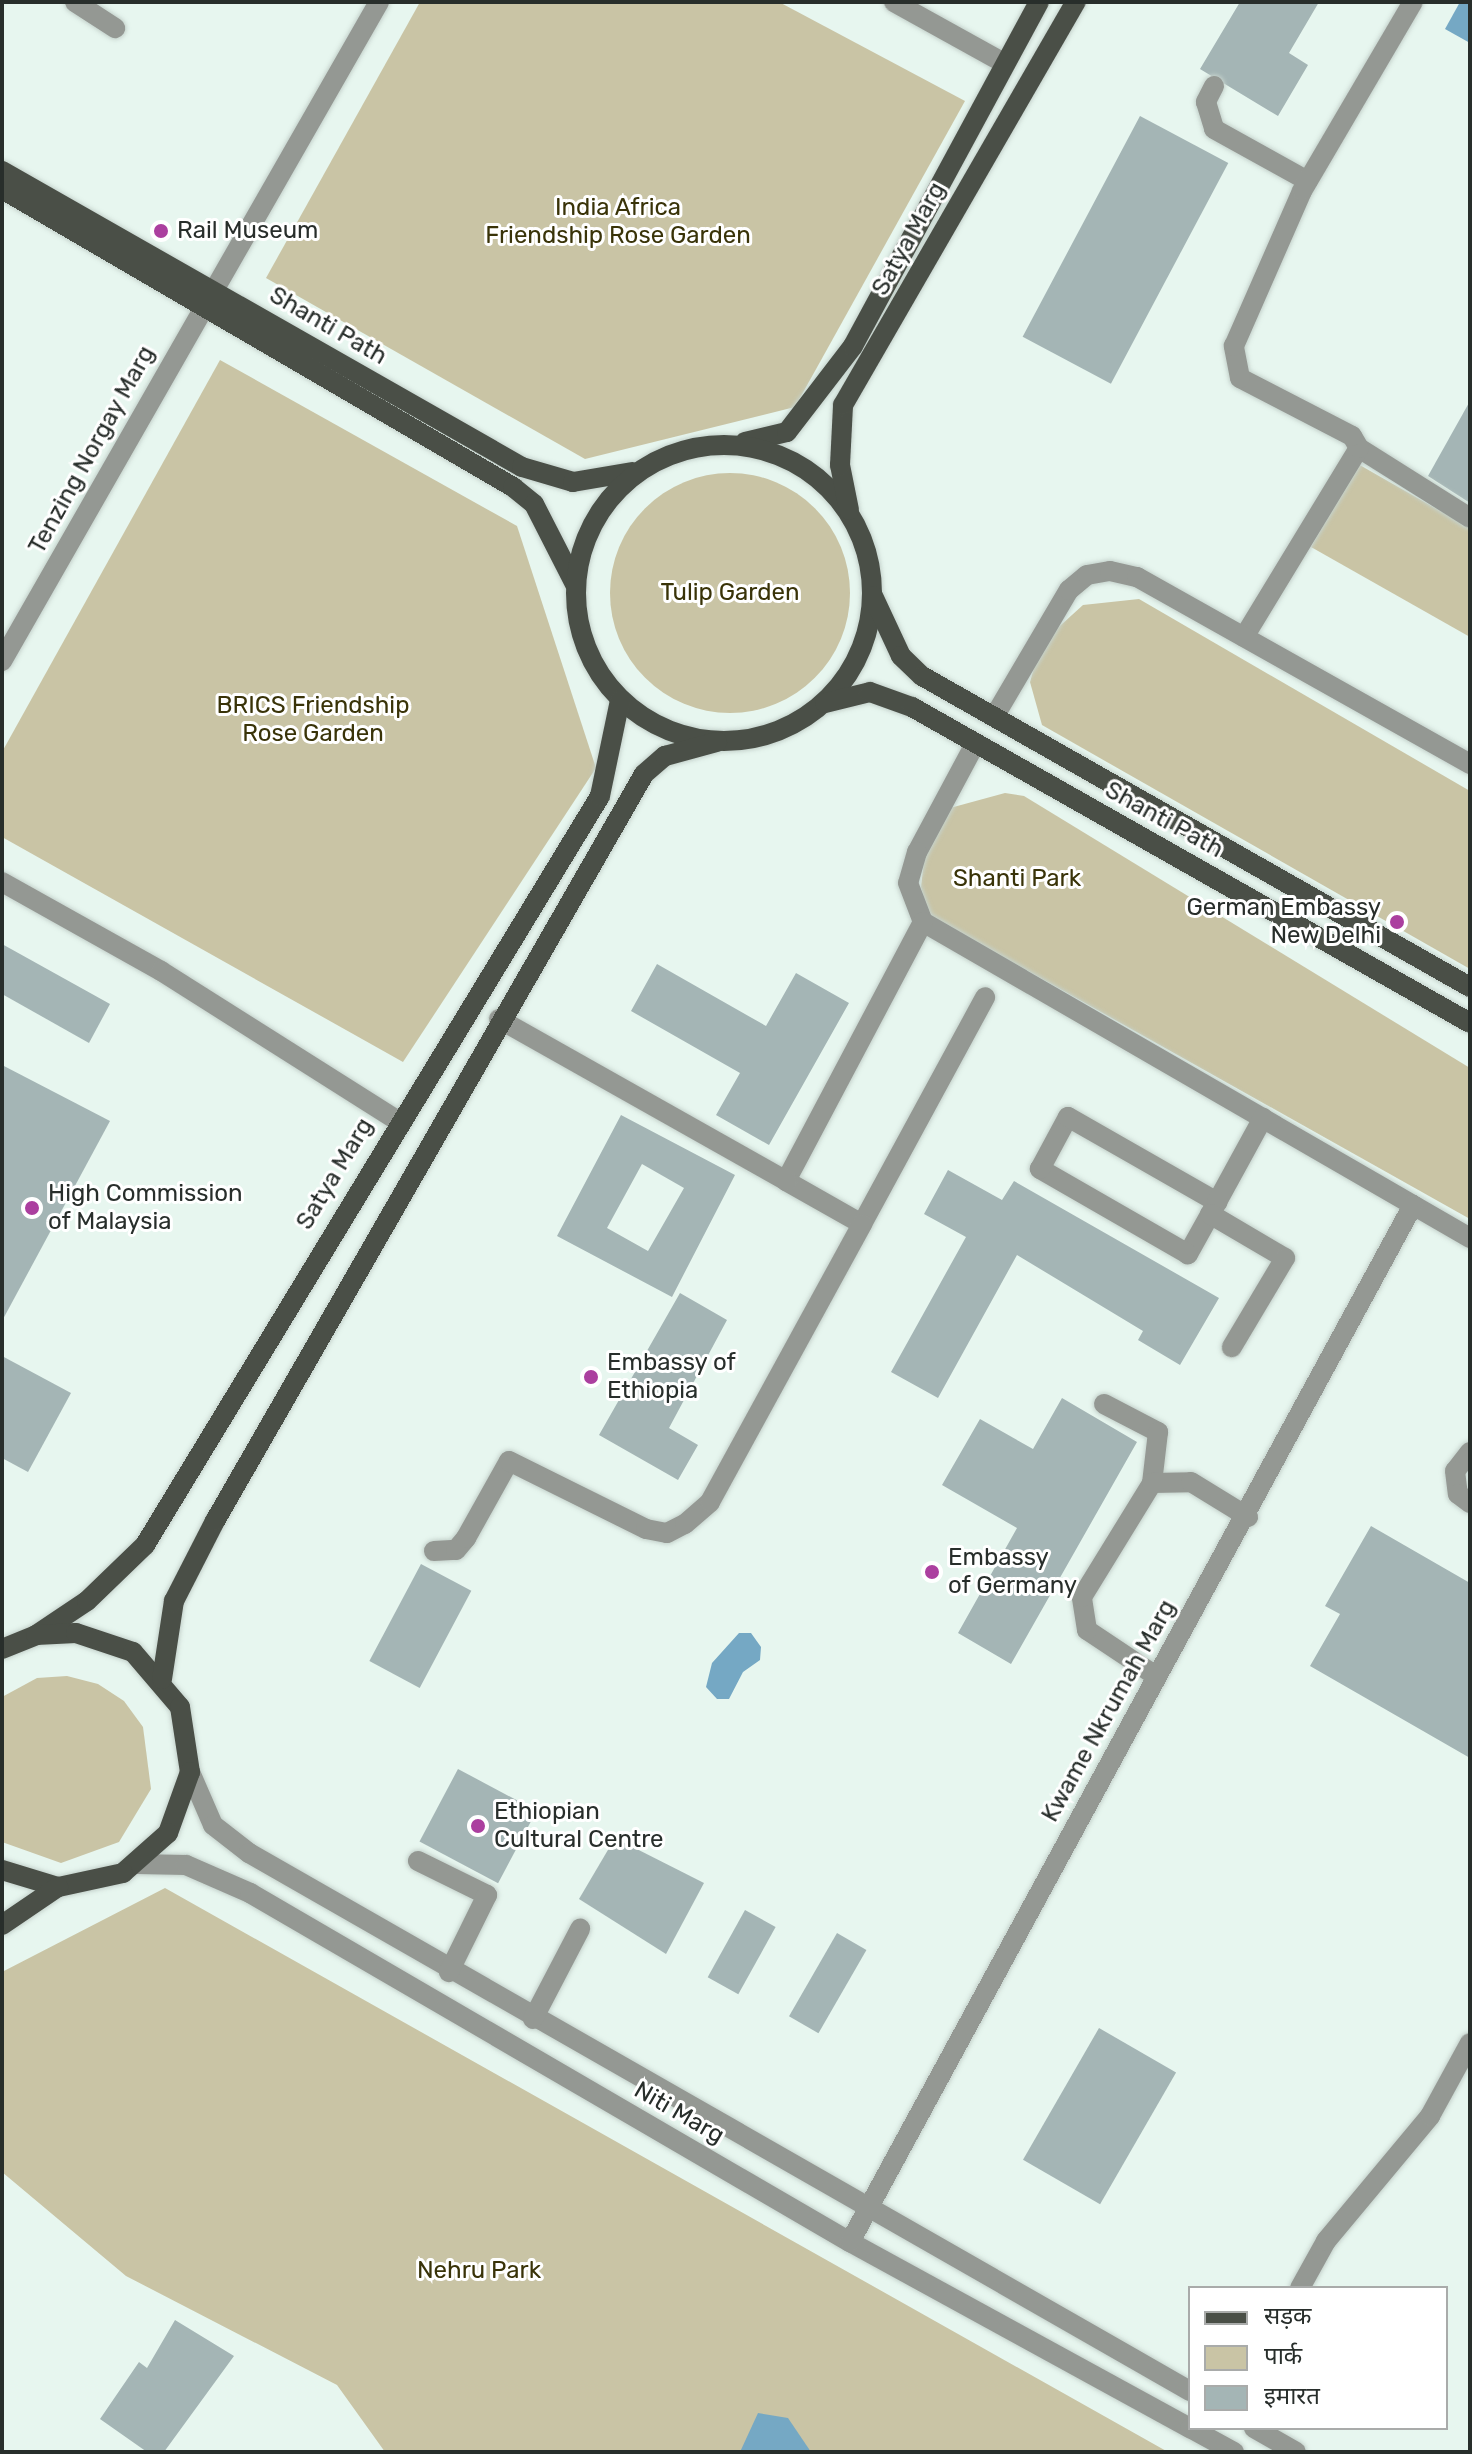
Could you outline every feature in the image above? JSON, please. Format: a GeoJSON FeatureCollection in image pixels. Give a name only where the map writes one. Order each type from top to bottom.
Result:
{"type":"FeatureCollection","features":[{"type":"Feature","properties":{"kind":"main road","name":"Satya Marg"},"geometry":{"type":"LineString","coordinates":[[640,470],[672,453],[787,432],[809,411],[853,346],[1039,2]]}},
{"type":"Feature","properties":{"kind":"main road","name":"Satya Marg"},"geometry":{"type":"LineString","coordinates":[[872,593],[850,515],[840,465],[843,405],[1076,2]]}},
{"type":"Feature","properties":{"kind":"main road","name":"Shanti Path"},"geometry":{"type":"LineString","coordinates":[[2,171],[513,487],[534,504],[575,584]]}},
{"type":"Feature","properties":{"kind":"main road","name":"Shanti Path"},"geometry":{"type":"LineString","coordinates":[[2,189],[522,467],[573,482],[640,470]]}},
{"type":"Feature","properties":{"kind":"main road"},"geometry":{"type":"LineString","coordinates":[[725,444],[797,463],[850,515]]}},
{"type":"Feature","properties":{"kind":"main road"},"geometry":{"type":"LineString","coordinates":[[640,470],[595,519],[575,584],[590,659],[620,700],[665,730],[717,742]]}},
{"type":"Feature","properties":{"kind":"main road","name":"Shanti Path"},"geometry":{"type":"LineString","coordinates":[[872,593],[910,667],[997,712],[1470,987]]}},
{"type":"Feature","properties":{"kind":"main road"},"geometry":{"type":"LineString","coordinates":[[162,1679],[178,1593],[499,1019],[644,774],[665,756],[793,725],[825,703],[860,653],[872,593]]}},
{"type":"Feature","properties":{"kind":"main road","name":"Shanti Path"},"geometry":{"type":"LineString","coordinates":[[825,703],[886,696],[1470,1023]]}},
{"type":"Feature","properties":{"kind":"main road","name":"Satya Marg"},"geometry":{"type":"LineString","coordinates":[[36,1635],[87,1601],[145,1545],[397,1120],[600,796],[620,700]]}},
{"type":"Feature","properties":{"kind":"main road"},"geometry":{"type":"LineString","coordinates":[[2,1649],[36,1635],[96,1636],[133,1652],[162,1679],[183,1718],[190,1772],[168,1833],[137,1864],[91,1884],[58,1887],[2,1870]]}},
{"type":"Feature","properties":{"kind":"main road"},"geometry":{"type":"LineString","coordinates":[[2,1925],[58,1887]]}},
{"type":"Feature","properties":{"kind":"street"},"geometry":{"type":"LineString","coordinates":[[75,2],[115,28]]}},
{"type":"Feature","properties":{"kind":"street","name":"Tenzing Norgay Marg"},"geometry":{"type":"LineString","coordinates":[[2,661],[379,2]]}},
{"type":"Feature","properties":{"kind":"street"},"geometry":{"type":"LineString","coordinates":[[894,2],[1004,63]]}},
{"type":"Feature","properties":{"kind":"street"},"geometry":{"type":"LineString","coordinates":[[1413,2],[1308,181],[1234,346],[1233,369],[1352,436],[1359,448],[1470,518]]}},
{"type":"Feature","properties":{"kind":"street"},"geometry":{"type":"LineString","coordinates":[[1214,86],[1206,102],[1214,129],[1308,181]]}},
{"type":"Feature","properties":{"kind":"street"},"geometry":{"type":"LineString","coordinates":[[1244,637],[1359,448]]}},
{"type":"Feature","properties":{"kind":"street"},"geometry":{"type":"LineString","coordinates":[[997,712],[1069,590],[1087,575],[1137,577],[1470,764]]}},
{"type":"Feature","properties":{"kind":"street"},"geometry":{"type":"LineString","coordinates":[[975,744],[917,852],[908,883],[923,922],[1470,1238]]}},
{"type":"Feature","properties":{"kind":"street"},"geometry":{"type":"LineString","coordinates":[[2,882],[161,971],[397,1120]]}},
{"type":"Feature","properties":{"kind":"street"},"geometry":{"type":"LineString","coordinates":[[786,1181],[923,922]]}},
{"type":"Feature","properties":{"kind":"street"},"geometry":{"type":"LineString","coordinates":[[434,1551],[456,1550],[466,1538],[509,1461],[646,1529],[667,1533],[685,1524],[710,1502],[985,997]]}},
{"type":"Feature","properties":{"kind":"street"},"geometry":{"type":"LineString","coordinates":[[499,1019],[862,1224]]}},
{"type":"Feature","properties":{"kind":"street"},"geometry":{"type":"LineString","coordinates":[[1232,1347],[1285,1258],[1213,1208],[1068,1117],[1040,1169],[1188,1254],[1213,1208],[1263,1118]]}},
{"type":"Feature","properties":{"kind":"street","name":"Kwame Nkrumah Marg"},"geometry":{"type":"LineString","coordinates":[[850,2242],[1156,1676],[1248,1517],[1413,1205]]}},
{"type":"Feature","properties":{"kind":"street"},"geometry":{"type":"LineString","coordinates":[[1104,1404],[1158,1432],[1152,1483],[1082,1597],[1080,1614],[1101,1643],[1156,1676]]}},
{"type":"Feature","properties":{"kind":"street"},"geometry":{"type":"LineString","coordinates":[[1470,1452],[1455,1471],[1458,1494],[1470,1503]]}},
{"type":"Feature","properties":{"kind":"street"},"geometry":{"type":"LineString","coordinates":[[1152,1483],[1191,1482],[1248,1517]]}},
{"type":"Feature","properties":{"kind":"street","name":"Niti Marg"},"geometry":{"type":"LineString","coordinates":[[190,1772],[213,1825],[249,1853],[866,2212],[1188,2390]]}},
{"type":"Feature","properties":{"kind":"street"},"geometry":{"type":"LineString","coordinates":[[418,1861],[487,1895],[449,1972]]}},
{"type":"Feature","properties":{"kind":"street","name":"Niti Marg"},"geometry":{"type":"LineString","coordinates":[[137,1864],[186,1865],[250,1893],[850,2242],[1188,2427]]}},
{"type":"Feature","properties":{"kind":"street"},"geometry":{"type":"LineString","coordinates":[[533,2019],[580,1929]]}},
{"type":"Feature","properties":{"kind":"street"},"geometry":{"type":"LineString","coordinates":[[1301,2286],[1334,2231],[1430,2116],[1470,2043]]}},
{"type":"Feature","properties":{"kind":"street","name":"Niti Marg"},"geometry":{"type":"LineString","coordinates":[[1194,2430],[1234,2452]]}},
{"type":"Feature","properties":{"kind":"street"},"geometry":{"type":"LineString","coordinates":[[1258,2430],[1296,2452]]}},
{"type":"Feature","properties":{"kind":"green space","name":"India Africa Friendship Rose Garden"},"geometry":{"type":"Polygon","coordinates":[[[420,2],[779,2],[965,101],[795,407],[585,459],[266,278],[420,2]]]}},
{"type":"Feature","properties":{"kind":"green space","name":"BRICS Friendship Rose Garden"},"geometry":{"type":"Polygon","coordinates":[[[220,360],[517,526],[596,768],[403,1062],[2,837],[2,752],[220,360]]]}},
{"type":"Feature","properties":{"kind":"green space"},"geometry":{"type":"Polygon","coordinates":[[[1358,464],[1470,528],[1470,637],[1311,547],[1358,464]]]}},
{"type":"Feature","properties":{"kind":"green space","name":"Tulip Garden"},"geometry":{"type":"Polygon","coordinates":[[[730,473],[753,475],[776,482],[797,493],[815,508],[830,526],[841,547],[848,570],[848,616],[841,639],[830,660],[815,678],[797,693],[776,704],[753,711],[730,713],[707,711],[684,704],[663,693],[645,678],[630,660],[619,639],[612,616],[610,593],[612,570],[619,547],[630,526],[645,508],[663,493],[684,482],[707,475],[730,473]]]}},
{"type":"Feature","properties":{"kind":"green space"},"geometry":{"type":"Polygon","coordinates":[[[1139,599],[1470,791],[1470,969],[1042,725],[1030,682],[1041,643],[1083,605],[1139,599]]]}},
{"type":"Feature","properties":{"kind":"green space","name":"Shanti Park"},"geometry":{"type":"Polygon","coordinates":[[[1005,793],[1024,796],[1470,1068],[1470,1219],[928,915],[921,887],[926,843],[950,808],[1005,793]]]}},
{"type":"Feature","properties":{"kind":"green space"},"geometry":{"type":"Polygon","coordinates":[[[67,1676],[98,1684],[124,1701],[143,1727],[151,1789],[119,1842],[61,1863],[2,1842],[2,1697],[37,1678],[67,1676]]]}},
{"type":"Feature","properties":{"kind":"green space","name":"Nehru Park"},"geometry":{"type":"Polygon","coordinates":[[[165,1888],[1168,2452],[385,2452],[337,2385],[126,2276],[2,2172],[2,1972],[165,1888]]]}},
{"type":"Feature","properties":{"kind":"water"},"geometry":{"type":"Polygon","coordinates":[[[1460,2],[1470,2],[1470,43],[1445,29],[1460,2]]]}},
{"type":"Feature","properties":{"kind":"water"},"geometry":{"type":"Polygon","coordinates":[[[739,1633],[751,1633],[761,1647],[760,1660],[743,1672],[729,1699],[717,1699],[706,1687],[712,1663],[739,1633]]]}},
{"type":"Feature","properties":{"kind":"water"},"geometry":{"type":"Polygon","coordinates":[[[758,2413],[788,2418],[811,2452],[740,2452],[758,2413]]]}},
{"type":"Feature","properties":{"kind":"building"},"geometry":{"type":"Polygon","coordinates":[[[1240,2],[1319,2],[1289,53],[1308,65],[1278,116],[1200,69],[1240,2]]]}},
{"type":"Feature","properties":{"kind":"building"},"geometry":{"type":"Polygon","coordinates":[[[1140,116],[1228,163],[1111,384],[1023,337],[1140,116]]]}},
{"type":"Feature","properties":{"kind":"building"},"geometry":{"type":"Polygon","coordinates":[[[1470,401],[1470,503],[1428,476],[1470,401]]]}},
{"type":"Feature","properties":{"kind":"building"},"geometry":{"type":"Polygon","coordinates":[[[2,944],[110,1004],[89,1043],[2,994],[2,944]]]}},
{"type":"Feature","properties":{"kind":"building"},"geometry":{"type":"Polygon","coordinates":[[[657,964],[766,1026],[796,973],[849,1003],[769,1145],[716,1115],[740,1073],[631,1011],[657,964]]]}},
{"type":"Feature","properties":{"kind":"building","name":"High Commission of Malaysia"},"geometry":{"type":"Polygon","coordinates":[[[2,1065],[110,1121],[2,1321],[2,1065]]]}},
{"type":"Feature","properties":{"kind":"building"},"geometry":{"type":"Polygon","coordinates":[[[621,1115],[735,1175],[672,1297],[557,1236],[621,1115]],[[642,1164],[607,1228],[648,1251],[684,1188],[642,1164]]]}},
{"type":"Feature","properties":{"kind":"building"},"geometry":{"type":"Polygon","coordinates":[[[948,1170],[1002,1200],[1014,1181],[1219,1298],[1180,1365],[1138,1340],[1143,1331],[1017,1255],[938,1398],[891,1372],[966,1237],[924,1214],[948,1170]]]}},
{"type":"Feature","properties":{"kind":"building"},"geometry":{"type":"Polygon","coordinates":[[[680,1293],[727,1320],[669,1428],[698,1445],[678,1480],[599,1435],[680,1293]]]}},
{"type":"Feature","properties":{"kind":"building"},"geometry":{"type":"Polygon","coordinates":[[[2,1356],[71,1393],[28,1472],[2,1458],[2,1356]]]}},
{"type":"Feature","properties":{"kind":"building"},"geometry":{"type":"Polygon","coordinates":[[[1062,1398],[1137,1442],[1011,1664],[958,1633],[1017,1528],[942,1485],[980,1419],[1033,1449],[1062,1398]]]}},
{"type":"Feature","properties":{"kind":"building"},"geometry":{"type":"Polygon","coordinates":[[[1371,1526],[1470,1583],[1470,1758],[1310,1666],[1340,1614],[1325,1606],[1371,1526]]]}},
{"type":"Feature","properties":{"kind":"building"},"geometry":{"type":"Polygon","coordinates":[[[421,1564],[471,1591],[420,1688],[369,1661],[421,1564]]]}},
{"type":"Feature","properties":{"kind":"building"},"geometry":{"type":"Polygon","coordinates":[[[458,1769],[537,1811],[498,1883],[420,1841],[458,1769]]]}},
{"type":"Feature","properties":{"kind":"building"},"geometry":{"type":"Polygon","coordinates":[[[615,1838],[704,1883],[666,1954],[579,1899],[615,1838]]]}},
{"type":"Feature","properties":{"kind":"building"},"geometry":{"type":"Polygon","coordinates":[[[745,1910],[776,1927],[738,1994],[708,1977],[745,1910]]]}},
{"type":"Feature","properties":{"kind":"building"},"geometry":{"type":"Polygon","coordinates":[[[837,1933],[866,1950],[818,2033],[789,2016],[837,1933]]]}},
{"type":"Feature","properties":{"kind":"building"},"geometry":{"type":"Polygon","coordinates":[[[1099,2028],[1176,2072],[1100,2204],[1023,2160],[1099,2028]]]}},
{"type":"Feature","properties":{"kind":"building"},"geometry":{"type":"Polygon","coordinates":[[[175,2320],[234,2356],[164,2452],[147,2452],[100,2419],[139,2362],[147,2368],[175,2320]]]}},
{"type":"Feature","properties":{"kind":"place","name":"Rail Museum"},"geometry":{"type":"Point","coordinates":[161,231]}},
{"type":"Feature","properties":{"kind":"place","name":"German Embassy New Delhi"},"geometry":{"type":"Point","coordinates":[1397,922]}},
{"type":"Feature","properties":{"kind":"place","name":"High Commission of Malaysia"},"geometry":{"type":"Point","coordinates":[32,1208]}},
{"type":"Feature","properties":{"kind":"place","name":"Embassy of Ethiopia"},"geometry":{"type":"Point","coordinates":[591,1377]}},
{"type":"Feature","properties":{"kind":"place","name":"Embassy of Germany"},"geometry":{"type":"Point","coordinates":[932,1572]}},
{"type":"Feature","properties":{"kind":"place","name":"Ethiopian Cultural Centre"},"geometry":{"type":"Point","coordinates":[478,1826]}}]}
